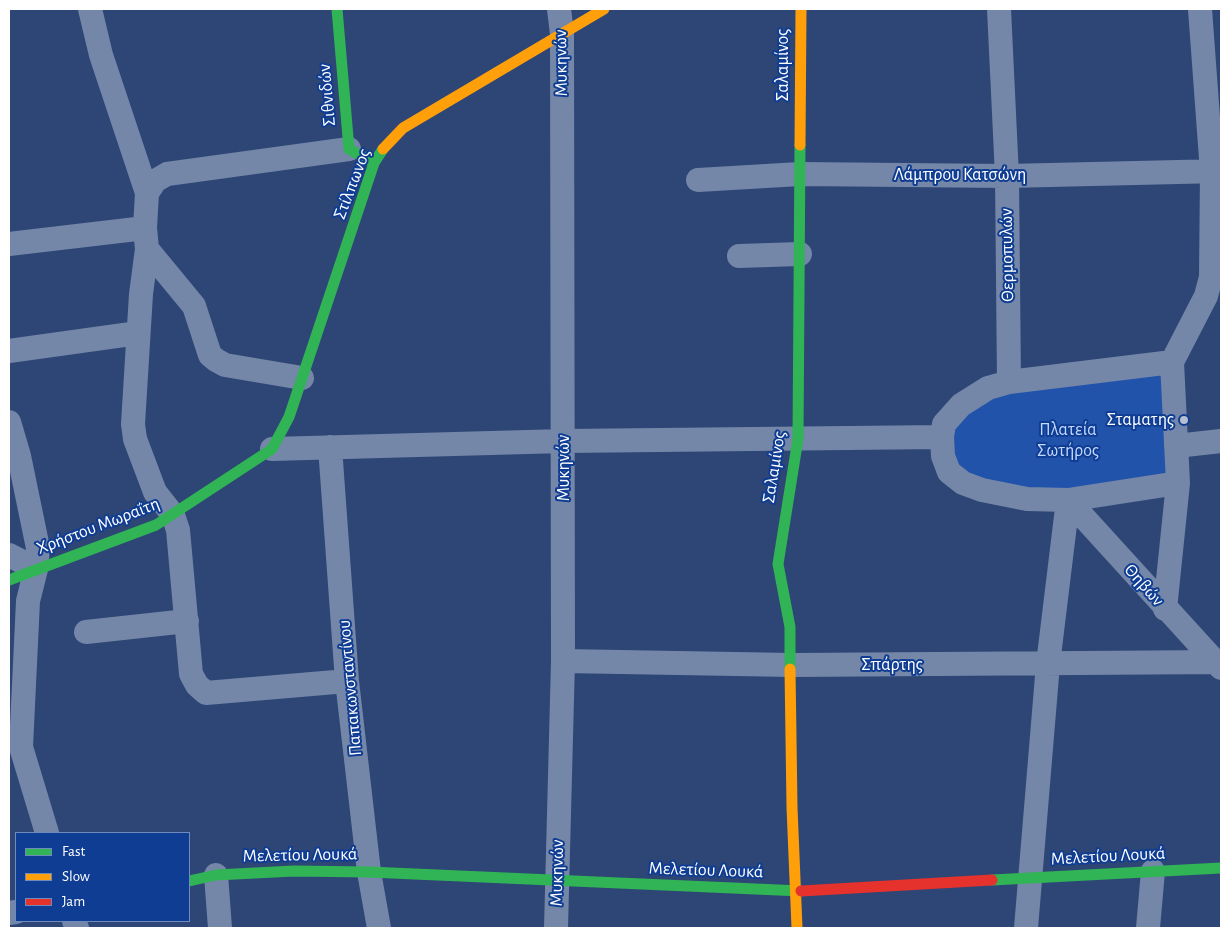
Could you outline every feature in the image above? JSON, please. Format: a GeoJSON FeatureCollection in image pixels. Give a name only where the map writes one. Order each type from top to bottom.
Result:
{"type":"FeatureCollection","features":[{"type":"Feature","properties":{"kind":"street"},"geometry":{"type":"LineString","coordinates":[[90,9],[103,63],[147,193],[146,238],[134,404],[135,439],[155,492],[173,515],[181,545],[191,674],[206,693],[347,681]]}},
{"type":"Feature","properties":{"kind":"street","name":"Σιθνιδών"},"geometry":{"type":"LineString","coordinates":[[337,9],[349,149],[374,163]]}},
{"type":"Feature","properties":{"kind":"street","name":"Μυκηνών"},"geometry":{"type":"LineString","coordinates":[[556,928],[563,661],[564,441],[562,34],[558,9]]}},
{"type":"Feature","properties":{"kind":"street","name":"Στίλπωνος"},"geometry":{"type":"LineString","coordinates":[[272,450],[289,417],[374,163],[386,144],[404,128],[604,9]]}},
{"type":"Feature","properties":{"kind":"street","name":"Σαλαμίνος"},"geometry":{"type":"LineString","coordinates":[[797,928],[792,807],[792,665],[790,627],[778,564],[782,528],[798,439],[801,9]]}},
{"type":"Feature","properties":{"kind":"street","name":"Θερμοπυλών"},"geometry":{"type":"LineString","coordinates":[[999,9],[1007,176],[1009,382]]}},
{"type":"Feature","properties":{"kind":"street"},"geometry":{"type":"LineString","coordinates":[[1165,609],[1178,483],[1172,362],[1206,296],[1211,277],[1216,171],[1200,9]]}},
{"type":"Feature","properties":{"kind":"street"},"geometry":{"type":"LineString","coordinates":[[147,193],[155,181],[167,174],[349,149]]}},
{"type":"Feature","properties":{"kind":"street","name":"Λάμπρου Κατσώνη"},"geometry":{"type":"LineString","coordinates":[[698,180],[800,174],[1007,176],[1216,171]]}},
{"type":"Feature","properties":{"kind":"street"},"geometry":{"type":"LineString","coordinates":[[146,238],[194,306],[210,355],[225,365],[302,378]]}},
{"type":"Feature","properties":{"kind":"street"},"geometry":{"type":"LineString","coordinates":[[9,244],[146,238]]}},
{"type":"Feature","properties":{"kind":"street"},"geometry":{"type":"LineString","coordinates":[[739,256],[800,254]]}},
{"type":"Feature","properties":{"kind":"street"},"geometry":{"type":"LineString","coordinates":[[9,351],[138,333]]}},
{"type":"Feature","properties":{"kind":"street"},"geometry":{"type":"LineString","coordinates":[[1172,362],[1009,382],[988,388],[961,405],[944,424],[942,438],[943,456],[949,472],[963,483],[982,490],[1028,499],[1068,500],[1178,483]]}},
{"type":"Feature","properties":{"kind":"street"},"geometry":{"type":"LineString","coordinates":[[9,422],[32,514],[38,548],[36,569],[28,600],[15,696],[15,750],[47,832]]}},
{"type":"Feature","properties":{"kind":"street"},"geometry":{"type":"LineString","coordinates":[[272,450],[564,441],[942,438]]}},
{"type":"Feature","properties":{"kind":"street"},"geometry":{"type":"LineString","coordinates":[[1176,446],[1221,442]]}},
{"type":"Feature","properties":{"kind":"street","name":"Παπακωνσταντίνου"},"geometry":{"type":"LineString","coordinates":[[330,447],[347,681],[369,872],[379,928]]}},
{"type":"Feature","properties":{"kind":"street","name":"Χρήστου Μωραΐτη"},"geometry":{"type":"LineString","coordinates":[[9,580],[156,525],[272,450]]}},
{"type":"Feature","properties":{"kind":"street"},"geometry":{"type":"LineString","coordinates":[[1026,928],[1048,664],[1068,500]]}},
{"type":"Feature","properties":{"kind":"street","name":"Θηβών"},"geometry":{"type":"LineString","coordinates":[[1068,500],[1165,609],[1219,664]]}},
{"type":"Feature","properties":{"kind":"street"},"geometry":{"type":"LineString","coordinates":[[9,555],[36,569]]}},
{"type":"Feature","properties":{"kind":"street"},"geometry":{"type":"LineString","coordinates":[[86,632],[186,621]]}},
{"type":"Feature","properties":{"kind":"street","name":"Σπάρτης"},"geometry":{"type":"LineString","coordinates":[[563,661],[792,665],[1219,664]]}},
{"type":"Feature","properties":{"kind":"street","name":"Μελετίου Λουκά"},"geometry":{"type":"LineString","coordinates":[[190,881],[216,875],[294,871],[369,872],[796,891],[1221,868]]}},
{"type":"Feature","properties":{"kind":"street"},"geometry":{"type":"LineString","coordinates":[[1148,928],[1153,871]]}},
{"type":"Feature","properties":{"kind":"street"},"geometry":{"type":"LineString","coordinates":[[216,875],[220,928]]}},
{"type":"Feature","properties":{"kind":"green space","name":"Πλατεία Σωτήρος"},"geometry":{"type":"Polygon","coordinates":[[[1167,371],[1174,480],[1027,497],[956,469],[951,424],[980,398],[1167,371]]]}},
{"type":"Feature","properties":{"kind":"traffic: fast"},"geometry":{"type":"LineString","coordinates":[[337,9],[349,149],[374,163]]}},
{"type":"Feature","properties":{"kind":"traffic: fast"},"geometry":{"type":"LineString","coordinates":[[790,669],[790,627],[778,564],[798,439],[800,145]]}},
{"type":"Feature","properties":{"kind":"traffic: fast"},"geometry":{"type":"LineString","coordinates":[[9,580],[156,525],[272,449],[289,417],[374,163],[383,149]]}},
{"type":"Feature","properties":{"kind":"traffic: fast"},"geometry":{"type":"LineString","coordinates":[[992,880],[1221,868]]}},
{"type":"Feature","properties":{"kind":"traffic: fast"},"geometry":{"type":"LineString","coordinates":[[190,881],[216,875],[294,871],[369,872],[801,891]]}},
{"type":"Feature","properties":{"kind":"traffic: slow"},"geometry":{"type":"LineString","coordinates":[[383,149],[403,128],[604,9]]}},
{"type":"Feature","properties":{"kind":"traffic: slow"},"geometry":{"type":"LineString","coordinates":[[800,145],[801,9]]}},
{"type":"Feature","properties":{"kind":"traffic: slow"},"geometry":{"type":"LineString","coordinates":[[790,669],[792,807],[797,928]]}},
{"type":"Feature","properties":{"kind":"traffic: jam"},"geometry":{"type":"LineString","coordinates":[[801,891],[992,880]]}},
{"type":"Feature","properties":{"kind":"place","name":"Σταματης"},"geometry":{"type":"Point","coordinates":[1184,420]}}]}
